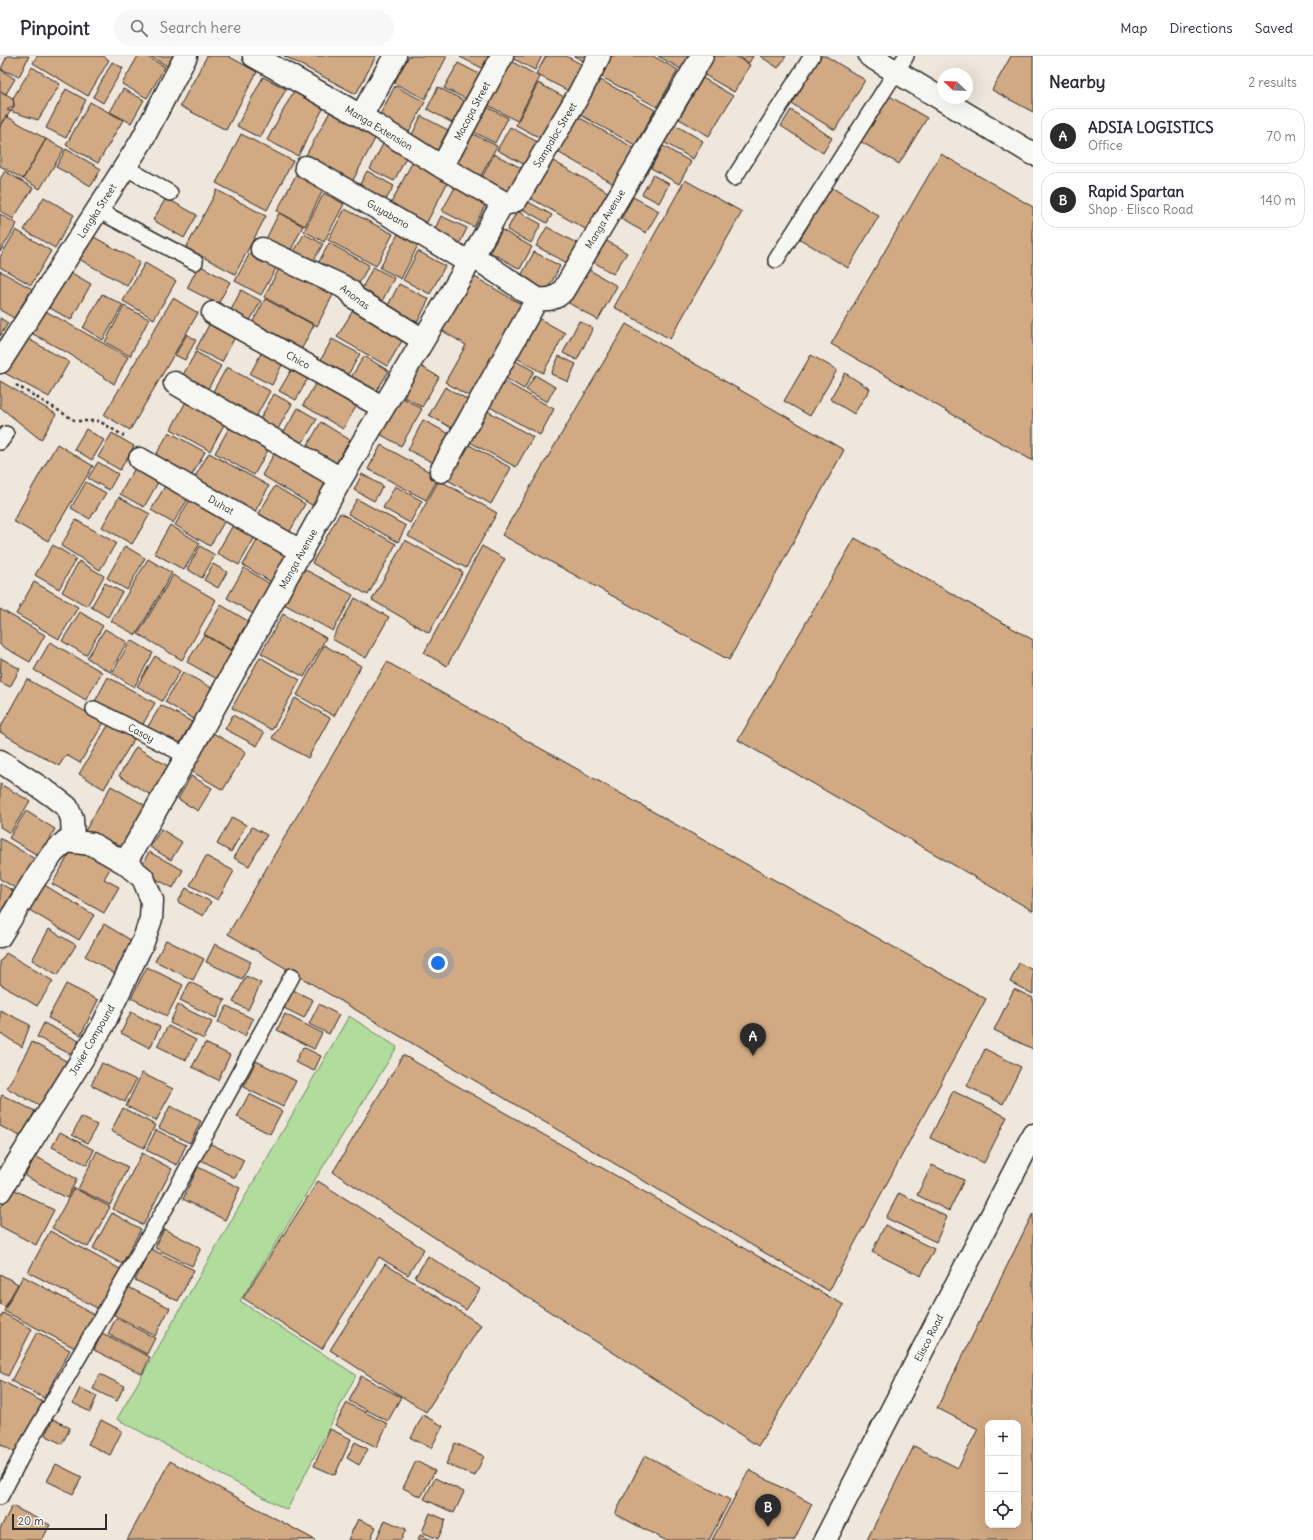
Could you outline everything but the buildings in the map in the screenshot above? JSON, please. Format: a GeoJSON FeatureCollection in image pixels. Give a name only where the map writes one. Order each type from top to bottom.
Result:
{"type":"FeatureCollection","features":[{"type":"Feature","properties":{"kind":"street","name":"Langka Street"},"geometry":{"type":"LineString","coordinates":[[0,362],[141,142],[186,56]]}},
{"type":"Feature","properties":{"kind":"street","name":"Manga Extension"},"geometry":{"type":"LineString","coordinates":[[254,56],[362,116],[442,167],[503,202]]}},
{"type":"Feature","properties":{"kind":"street"},"geometry":{"type":"LineString","coordinates":[[362,116],[395,56]]}},
{"type":"Feature","properties":{"kind":"street","name":"Macopa Street"},"geometry":{"type":"LineString","coordinates":[[442,167],[502,56]]}},
{"type":"Feature","properties":{"kind":"street","name":"Sampaloc Street"},"geometry":{"type":"LineString","coordinates":[[503,202],[509,203],[516,200],[578,96],[599,56]]}},
{"type":"Feature","properties":{"kind":"street","name":"Manga Avenue"},"geometry":{"type":"LineString","coordinates":[[537,299],[546,300],[553,298],[559,296],[563,291],[702,56]]}},
{"type":"Feature","properties":{"kind":"street"},"geometry":{"type":"LineString","coordinates":[[870,56],[901,64],[1033,154]]}},
{"type":"Feature","properties":{"kind":"street","name":"Guyabano"},"geometry":{"type":"LineString","coordinates":[[306,167],[416,230],[471,259]]}},
{"type":"Feature","properties":{"kind":"street","name":"Manga Avenue"},"geometry":{"type":"LineString","coordinates":[[125,863],[302,552],[382,407],[471,259],[503,202]]}},
{"type":"Feature","properties":{"kind":"street","name":"Anonas"},"geometry":{"type":"LineString","coordinates":[[262,249],[342,286],[351,292],[355,298],[423,340]]}},
{"type":"Feature","properties":{"kind":"street"},"geometry":{"type":"LineString","coordinates":[[441,471],[537,299],[471,259]]}},
{"type":"Feature","properties":{"kind":"street","name":"Chico"},"geometry":{"type":"LineString","coordinates":[[213,313],[382,407]]}},
{"type":"Feature","properties":{"kind":"street"},"geometry":{"type":"LineString","coordinates":[[174,383],[341,479]]}},
{"type":"Feature","properties":{"kind":"street","name":"Duhat"},"geometry":{"type":"LineString","coordinates":[[140,459],[302,552]]}},
{"type":"Feature","properties":{"kind":"street"},"geometry":{"type":"LineString","coordinates":[[0,761],[67,807],[72,818],[73,841]]}},
{"type":"Feature","properties":{"kind":"street"},"geometry":{"type":"LineString","coordinates":[[0,936],[52,853],[66,841],[92,844],[125,863]]}},
{"type":"Feature","properties":{"kind":"street","name":"Javier Compound"},"geometry":{"type":"LineString","coordinates":[[0,1192],[102,1027],[143,942],[151,919],[152,900],[143,878],[125,863]]}},
{"type":"Feature","properties":{"kind":"street","name":"Elisco Road"},"geometry":{"type":"LineString","coordinates":[[825,1540],[1033,1135]]}},
{"type":"Feature","properties":{"kind":"lane"},"geometry":{"type":"LineString","coordinates":[[734,178],[812,56]]}},
{"type":"Feature","properties":{"kind":"lane"},"geometry":{"type":"LineString","coordinates":[[776,260],[901,64]]}},
{"type":"Feature","properties":{"kind":"lane"},"geometry":{"type":"LineString","coordinates":[[125,167],[170,193]]}},
{"type":"Feature","properties":{"kind":"lane"},"geometry":{"type":"LineString","coordinates":[[96,211],[105,214],[194,262]]}},
{"type":"Feature","properties":{"kind":"lane","name":"Casoy"},"geometry":{"type":"LineString","coordinates":[[94,709],[187,756]]}},
{"type":"Feature","properties":{"kind":"lane"},"geometry":{"type":"LineString","coordinates":[[0,1497],[28,1444],[170,1200],[292,976]]}},
{"type":"Feature","properties":{"kind":"path"},"geometry":{"type":"LineString","coordinates":[[12,383],[76,421],[99,421],[129,439]]}},
{"type":"Feature","properties":{"kind":"green space"},"geometry":{"type":"Polygon","coordinates":[[[349,1016],[397,1047],[240,1301],[356,1375],[287,1510],[117,1419],[349,1016]]]}},
{"type":"Feature","properties":{"kind":"place","name":"ADSIA LOGISTICS"},"geometry":{"type":"Point","coordinates":[753,1056]}},
{"type":"Feature","properties":{"kind":"place","name":"Rapid Spartan"},"geometry":{"type":"Point","coordinates":[768,1527]}}]}
